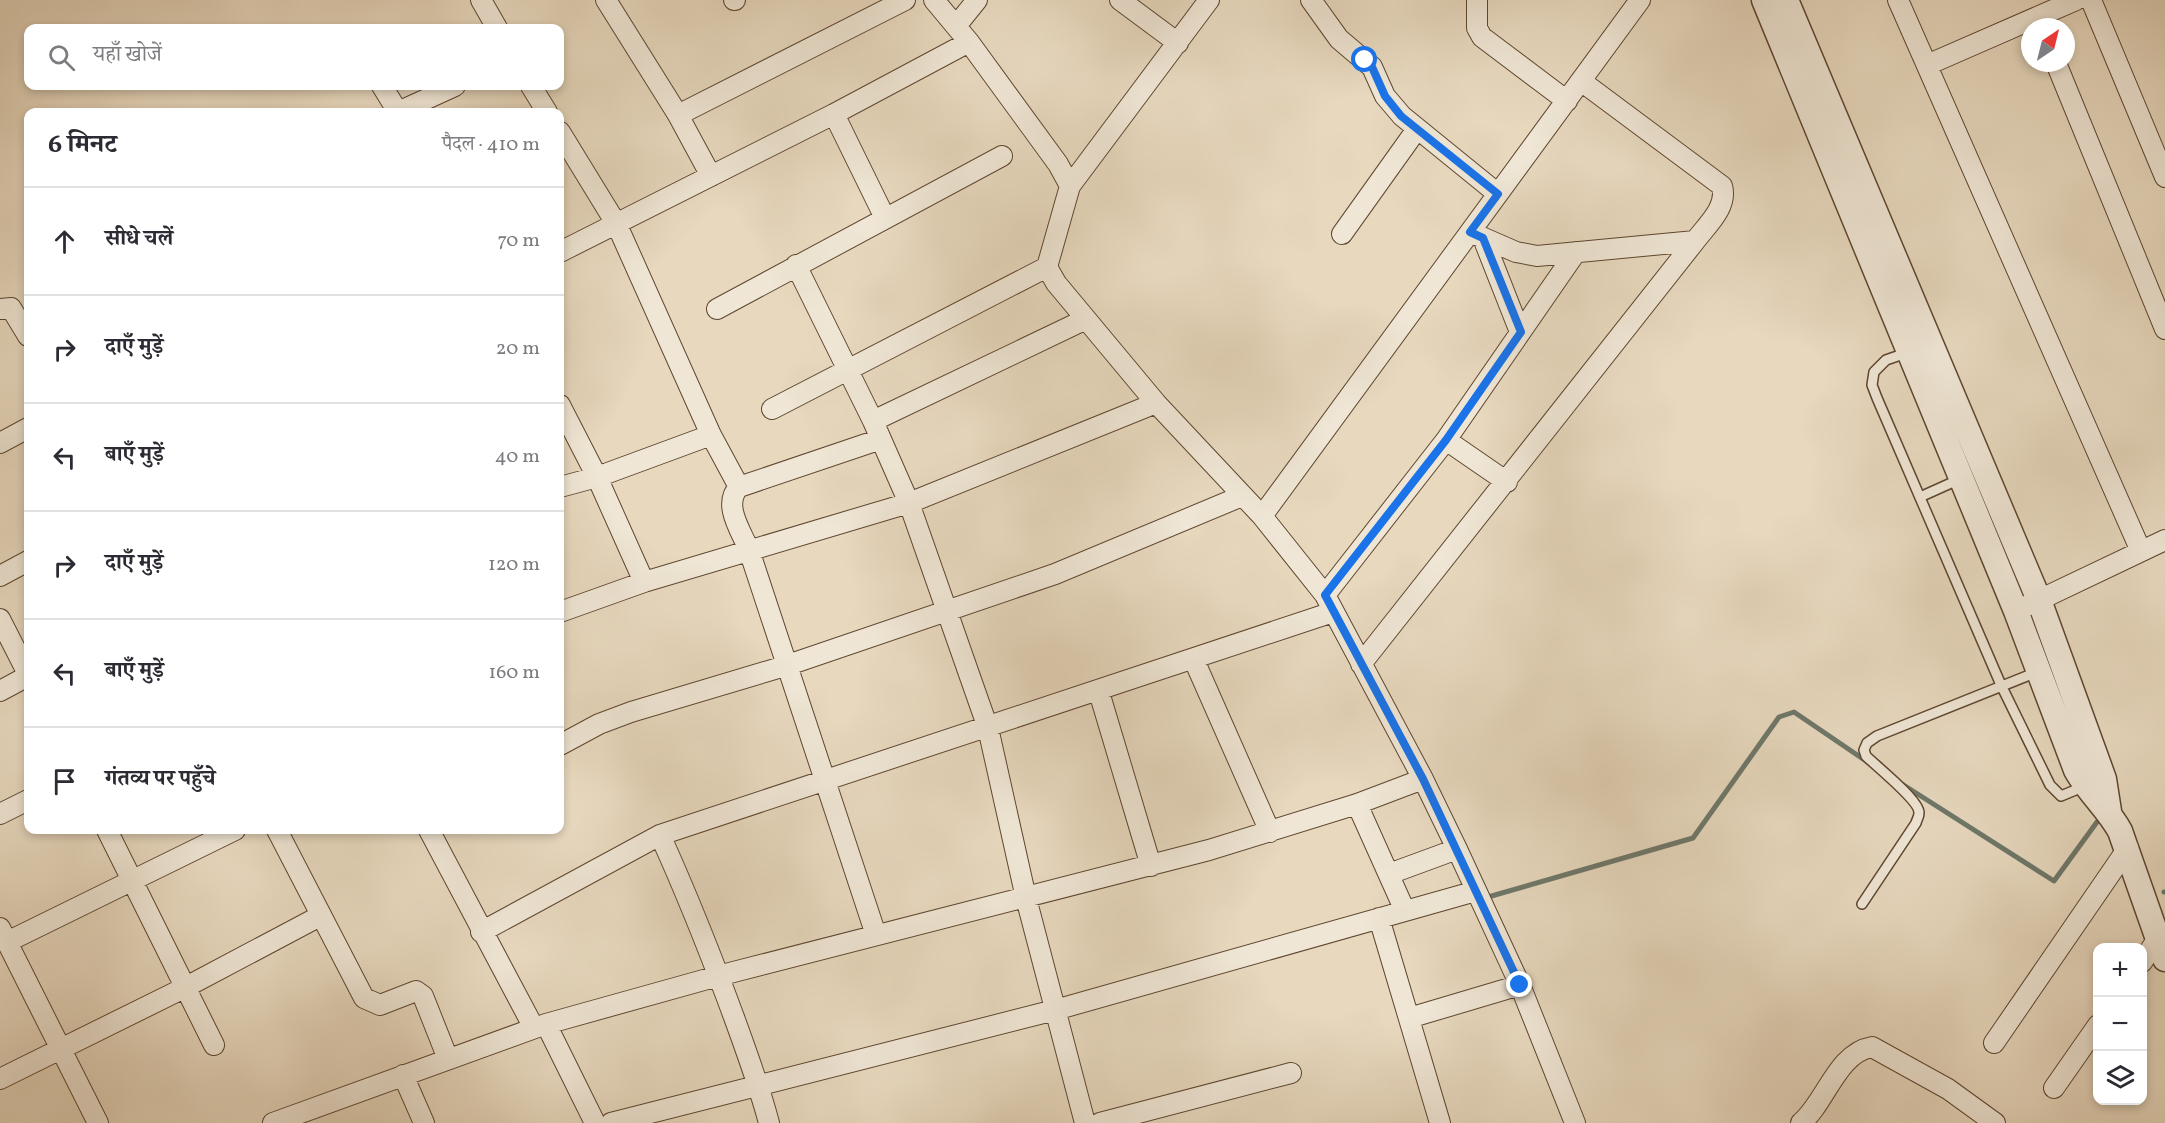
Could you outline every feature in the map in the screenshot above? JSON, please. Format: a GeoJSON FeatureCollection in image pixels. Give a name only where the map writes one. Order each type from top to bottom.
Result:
{"type":"FeatureCollection","features":[{"type":"Feature","properties":{"kind":"street"},"geometry":{"type":"LineString","coordinates":[[481,0],[495,24]]}},
{"type":"Feature","properties":{"kind":"street"},"geometry":{"type":"LineString","coordinates":[[606,0],[678,115],[711,176]]}},
{"type":"Feature","properties":{"kind":"street"},"geometry":{"type":"LineString","coordinates":[[678,115],[905,0]]}},
{"type":"Feature","properties":{"kind":"street"},"geometry":{"type":"LineString","coordinates":[[934,0],[969,42],[1058,164],[1070,186]]}},
{"type":"Feature","properties":{"kind":"street"},"geometry":{"type":"LineString","coordinates":[[956,27],[977,0]]}},
{"type":"Feature","properties":{"kind":"street"},"geometry":{"type":"LineString","coordinates":[[1120,0],[1178,43]]}},
{"type":"Feature","properties":{"kind":"street"},"geometry":{"type":"LineString","coordinates":[[772,409],[1047,267],[1070,186],[1209,0]]}},
{"type":"Feature","properties":{"kind":"street"},"geometry":{"type":"LineString","coordinates":[[1311,0],[1339,39],[1372,67],[1391,105],[1417,129],[1498,194]]}},
{"type":"Feature","properties":{"kind":"street"},"geometry":{"type":"LineString","coordinates":[[1477,0],[1477,28],[1482,37],[1567,101]]}},
{"type":"Feature","properties":{"kind":"street"},"geometry":{"type":"LineString","coordinates":[[1764,0],[2016,611],[2076,770],[2085,786],[2109,811],[2128,848],[2161,950],[2147,959]]}},
{"type":"Feature","properties":{"kind":"street"},"geometry":{"type":"LineString","coordinates":[[1786,0],[2039,600],[2104,779],[2109,811]]}},
{"type":"Feature","properties":{"kind":"street"},"geometry":{"type":"LineString","coordinates":[[2046,18],[2076,0]]}},
{"type":"Feature","properties":{"kind":"street"},"geometry":{"type":"LineString","coordinates":[[2091,0],[2165,177]]}},
{"type":"Feature","properties":{"kind":"street"},"geometry":{"type":"LineString","coordinates":[[1903,1],[1927,65],[2140,549]]}},
{"type":"Feature","properties":{"kind":"street"},"geometry":{"type":"LineString","coordinates":[[1262,516],[1477,235],[1498,194],[1567,101],[1633,2]]}},
{"type":"Feature","properties":{"kind":"street"},"geometry":{"type":"LineString","coordinates":[[1927,65],[2021,29]]}},
{"type":"Feature","properties":{"kind":"street"},"geometry":{"type":"LineString","coordinates":[[564,250],[834,114],[969,42]]}},
{"type":"Feature","properties":{"kind":"street"},"geometry":{"type":"LineString","coordinates":[[2060,72],[2165,328]]}},
{"type":"Feature","properties":{"kind":"street"},"geometry":{"type":"LineString","coordinates":[[1361,664],[1695,241],[1719,209],[1725,196],[1722,186],[1581,81]]}},
{"type":"Feature","properties":{"kind":"street"},"geometry":{"type":"LineString","coordinates":[[384,90],[396,108]]}},
{"type":"Feature","properties":{"kind":"street"},"geometry":{"type":"LineString","coordinates":[[407,108],[446,90]]}},
{"type":"Feature","properties":{"kind":"street"},"geometry":{"type":"LineString","coordinates":[[533,90],[545,108]]}},
{"type":"Feature","properties":{"kind":"street"},"geometry":{"type":"LineString","coordinates":[[834,114],[885,218]]}},
{"type":"Feature","properties":{"kind":"street"},"geometry":{"type":"LineString","coordinates":[[1342,234],[1417,129]]}},
{"type":"Feature","properties":{"kind":"street"},"geometry":{"type":"LineString","coordinates":[[564,139],[616,225],[711,435],[739,488]]}},
{"type":"Feature","properties":{"kind":"street"},"geometry":{"type":"LineString","coordinates":[[717,309],[795,265],[1002,156]]}},
{"type":"Feature","properties":{"kind":"street"},"geometry":{"type":"LineString","coordinates":[[1477,235],[1516,252],[1537,256],[1695,241]]}},
{"type":"Feature","properties":{"kind":"street"},"geometry":{"type":"LineString","coordinates":[[1477,235],[1521,332]]}},
{"type":"Feature","properties":{"kind":"street"},"geometry":{"type":"LineString","coordinates":[[481,932],[660,836],[823,780],[1194,660],[1329,603],[1446,440],[1576,252]]}},
{"type":"Feature","properties":{"kind":"street"},"geometry":{"type":"LineString","coordinates":[[795,265],[877,430],[909,503],[988,728],[1026,898],[1084,1123]]}},
{"type":"Feature","properties":{"kind":"street"},"geometry":{"type":"LineString","coordinates":[[1047,267],[1084,320],[1156,403],[1262,516],[1329,603],[1423,779],[1457,849],[1520,985],[1575,1123]]}},
{"type":"Feature","properties":{"kind":"street"},"geometry":{"type":"LineString","coordinates":[[0,309],[11,308],[24,329]]}},
{"type":"Feature","properties":{"kind":"street"},"geometry":{"type":"LineString","coordinates":[[876,935],[785,666],[749,550],[730,502],[732,494],[739,488],[877,430],[1084,320]]}},
{"type":"Feature","properties":{"kind":"street"},"geometry":{"type":"LineString","coordinates":[[564,611],[644,582],[909,503],[1156,403]]}},
{"type":"Feature","properties":{"kind":"street"},"geometry":{"type":"LineString","coordinates":[[564,413],[597,477],[644,582]]}},
{"type":"Feature","properties":{"kind":"street"},"geometry":{"type":"LineString","coordinates":[[0,443],[24,430]]}},
{"type":"Feature","properties":{"kind":"street"},"geometry":{"type":"LineString","coordinates":[[564,486],[597,477],[711,435]]}},
{"type":"Feature","properties":{"kind":"street"},"geometry":{"type":"LineString","coordinates":[[1446,440],[1507,482]]}},
{"type":"Feature","properties":{"kind":"street"},"geometry":{"type":"LineString","coordinates":[[564,743],[599,724],[631,712],[785,666],[1055,574],[1242,495]]}},
{"type":"Feature","properties":{"kind":"street"},"geometry":{"type":"LineString","coordinates":[[2016,611],[2140,549],[2165,540]]}},
{"type":"Feature","properties":{"kind":"street"},"geometry":{"type":"LineString","coordinates":[[0,576],[24,563]]}},
{"type":"Feature","properties":{"kind":"street"},"geometry":{"type":"LineString","coordinates":[[0,619],[24,667]]}},
{"type":"Feature","properties":{"kind":"street"},"geometry":{"type":"LineString","coordinates":[[1194,660],[1270,832]]}},
{"type":"Feature","properties":{"kind":"street"},"geometry":{"type":"LineString","coordinates":[[0,691],[24,677]]}},
{"type":"Feature","properties":{"kind":"street"},"geometry":{"type":"LineString","coordinates":[[1099,692],[1151,866]]}},
{"type":"Feature","properties":{"kind":"street"},"geometry":{"type":"LineString","coordinates":[[278,1122],[540,1026],[718,976],[1151,866],[1270,832],[1357,804],[1423,779]]}},
{"type":"Feature","properties":{"kind":"street"},"geometry":{"type":"LineString","coordinates":[[0,814],[24,802]]}},
{"type":"Feature","properties":{"kind":"street"},"geometry":{"type":"LineString","coordinates":[[1357,804],[1405,911]]}},
{"type":"Feature","properties":{"kind":"street"},"geometry":{"type":"LineString","coordinates":[[109,834],[214,1045]]}},
{"type":"Feature","properties":{"kind":"street"},"geometry":{"type":"LineString","coordinates":[[98,1123],[4,935],[133,880],[227,834]]}},
{"type":"Feature","properties":{"kind":"street"},"geometry":{"type":"LineString","coordinates":[[279,834],[364,998],[380,1005],[407,992],[416,991],[423,996],[448,1059]]}},
{"type":"Feature","properties":{"kind":"street"},"geometry":{"type":"LineString","coordinates":[[431,834],[481,932],[540,1026],[595,1123]]}},
{"type":"Feature","properties":{"kind":"street"},"geometry":{"type":"LineString","coordinates":[[660,836],[686,891],[759,1086],[769,1123]]}},
{"type":"Feature","properties":{"kind":"street"},"geometry":{"type":"LineString","coordinates":[[1994,1043],[2128,848]]}},
{"type":"Feature","properties":{"kind":"street"},"geometry":{"type":"LineString","coordinates":[[1389,874],[1457,849]]}},
{"type":"Feature","properties":{"kind":"street"},"geometry":{"type":"LineString","coordinates":[[611,1123],[1055,1010],[1476,891]]}},
{"type":"Feature","properties":{"kind":"street"},"geometry":{"type":"LineString","coordinates":[[0,1079],[186,987],[320,916]]}},
{"type":"Feature","properties":{"kind":"street"},"geometry":{"type":"LineString","coordinates":[[1379,918],[1440,1123]]}},
{"type":"Feature","properties":{"kind":"street"},"geometry":{"type":"LineString","coordinates":[[1409,1018],[1520,985]]}},
{"type":"Feature","properties":{"kind":"street"},"geometry":{"type":"LineString","coordinates":[[2054,1088],[2093,1031]]}},
{"type":"Feature","properties":{"kind":"street"},"geometry":{"type":"LineString","coordinates":[[1801,1123],[1848,1060],[1860,1049],[1872,1047],[1948,1089],[1995,1123]]}},
{"type":"Feature","properties":{"kind":"street"},"geometry":{"type":"LineString","coordinates":[[1100,1123],[1291,1073]]}},
{"type":"Feature","properties":{"kind":"street"},"geometry":{"type":"LineString","coordinates":[[403,1075],[423,1123]]}},
{"type":"Feature","properties":{"kind":"lane"},"geometry":{"type":"LineString","coordinates":[[1909,352],[1886,360],[1874,372],[1872,385],[2001,685],[2055,792],[2061,796],[2068,795],[2085,786]]}},
{"type":"Feature","properties":{"kind":"lane"},"geometry":{"type":"LineString","coordinates":[[1920,497],[1962,478]]}},
{"type":"Feature","properties":{"kind":"lane"},"geometry":{"type":"LineString","coordinates":[[1862,904],[1916,823],[1919,813],[1910,797],[1866,756],[1864,750],[1867,743],[1877,736],[2039,671]]}},
{"type":"Feature","properties":{"kind":"waterway"},"geometry":{"type":"LineString","coordinates":[[1488,897],[1693,838],[1779,717],[1794,712],[1869,763]]}},
{"type":"Feature","properties":{"kind":"waterway"},"geometry":{"type":"LineString","coordinates":[[1902,784],[2054,881],[2097,822]]}},
{"type":"Feature","properties":{"kind":"route"},"geometry":{"type":"LineString","coordinates":[[1365,60],[1372,67],[1385,96],[1401,116],[1498,194],[1470,232],[1483,238],[1521,332],[1446,440],[1325,595],[1423,779],[1520,985]]}}]}
